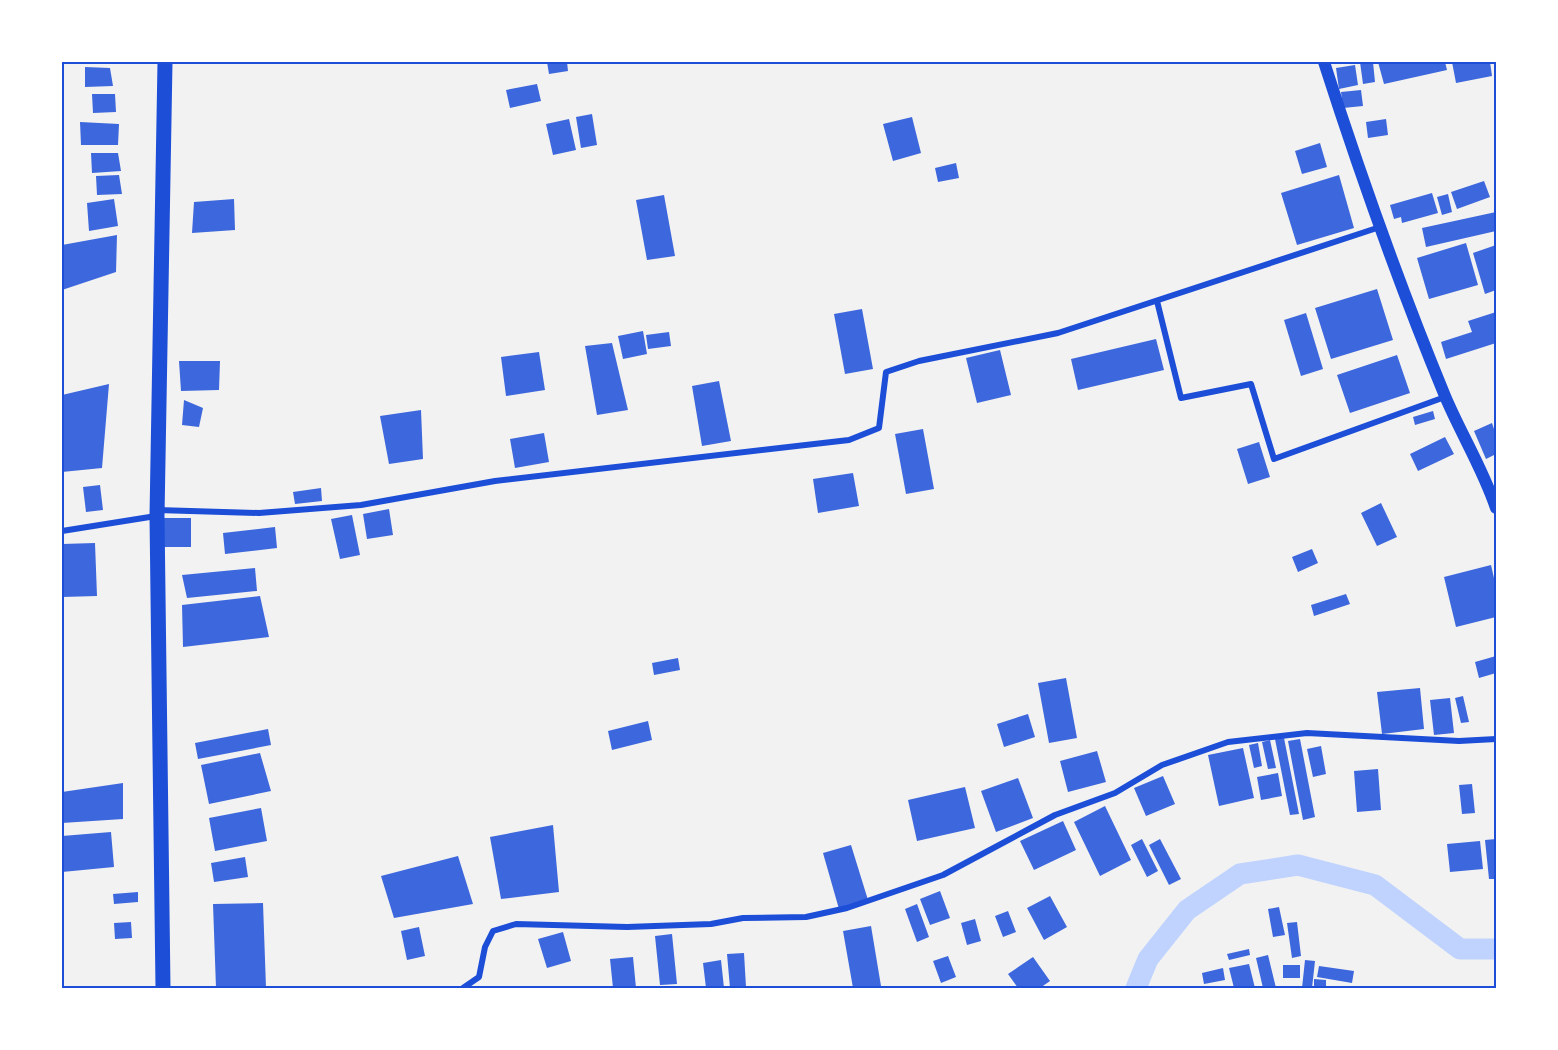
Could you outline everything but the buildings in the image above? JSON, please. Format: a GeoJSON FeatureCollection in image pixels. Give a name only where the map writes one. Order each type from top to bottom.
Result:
{"type":"FeatureCollection","features":[{"type":"Feature","properties":{"kind":"main road"},"geometry":{"type":"LineString","coordinates":[[163,988],[157,513],[165,62]]}},
{"type":"Feature","properties":{"kind":"main road"},"geometry":{"type":"LineString","coordinates":[[1324,62],[1355,159],[1446,397],[1497,508]]}},
{"type":"Feature","properties":{"kind":"street"},"geometry":{"type":"LineString","coordinates":[[62,531],[157,513],[259,513],[361,505],[495,481],[849,440],[879,428],[886,372],[919,361],[1058,333],[1381,226]]}},
{"type":"Feature","properties":{"kind":"street"},"geometry":{"type":"LineString","coordinates":[[1157,302],[1181,398],[1251,384],[1274,459],[1446,397]]}},
{"type":"Feature","properties":{"kind":"street"},"geometry":{"type":"LineString","coordinates":[[463,988],[479,977],[485,947],[493,931],[516,924],[627,927],[711,924],[743,918],[806,917],[847,908],[944,875],[1055,815],[1115,793],[1162,765],[1228,742],[1307,733],[1405,740],[1497,739]]}},
{"type":"Feature","properties":{"kind":"waterway"},"geometry":{"type":"LineString","coordinates":[[1136,988],[1148,959],[1187,910],[1240,874],[1298,865],[1375,885],[1460,949],[1496,949]]}}]}
